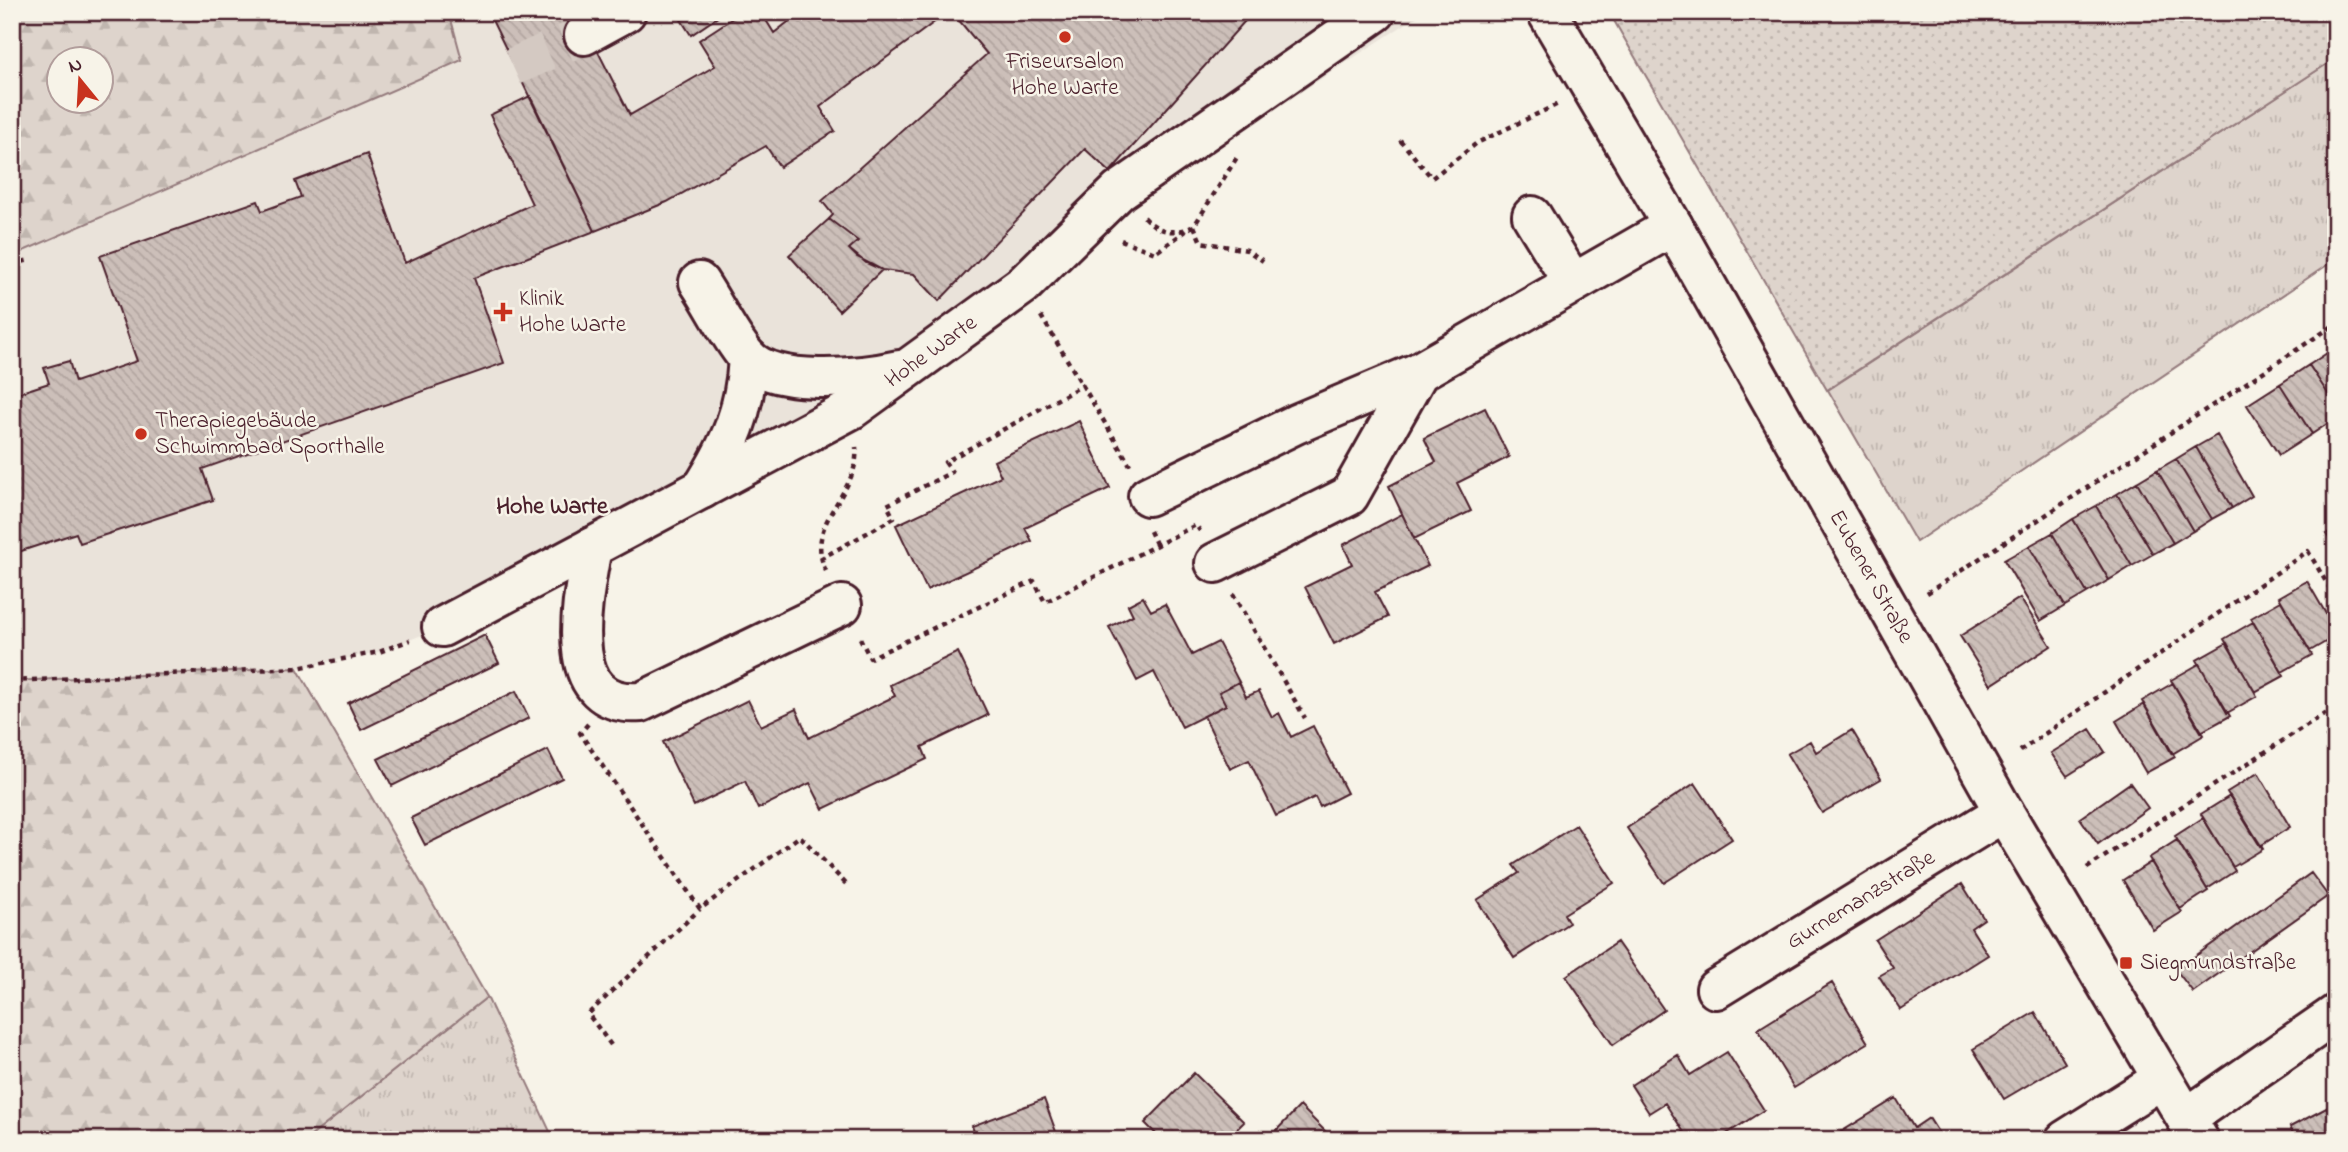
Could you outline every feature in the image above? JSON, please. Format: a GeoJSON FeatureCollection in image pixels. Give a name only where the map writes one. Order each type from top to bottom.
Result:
{"type":"FeatureCollection","features":[{"type":"Feature","properties":{"kind":"street"},"geometry":{"type":"LineString","coordinates":[[584,34],[626,12]]}},
{"type":"Feature","properties":{"kind":"street","name":"Hohe Warte"},"geometry":{"type":"LineString","coordinates":[[442,627],[852,409],[1023,285],[1088,218],[1119,191],[1376,12]]}},
{"type":"Feature","properties":{"kind":"street","name":"Eubener Straße"},"geometry":{"type":"LineString","coordinates":[[1547,12],[1673,226],[2004,812],[2193,1129]]}},
{"type":"Feature","properties":{"kind":"street"},"geometry":{"type":"LineString","coordinates":[[1532,216],[1573,283]]}},
{"type":"Feature","properties":{"kind":"street"},"geometry":{"type":"LineString","coordinates":[[1148,496],[1296,424],[1419,372],[1673,226]]}},
{"type":"Feature","properties":{"kind":"street"},"geometry":{"type":"LineString","coordinates":[[699,282],[748,358],[782,374],[859,379],[905,369]]}},
{"type":"Feature","properties":{"kind":"street"},"geometry":{"type":"LineString","coordinates":[[702,489],[725,452],[737,426],[746,395],[748,358]]}},
{"type":"Feature","properties":{"kind":"street"},"geometry":{"type":"LineString","coordinates":[[1215,563],[1349,496],[1419,372]]}},
{"type":"Feature","properties":{"kind":"street"},"geometry":{"type":"LineString","coordinates":[[592,547],[580,616],[586,669],[594,687],[607,699],[623,703],[642,702],[842,605]]}},
{"type":"Feature","properties":{"kind":"street","name":"Gurnemanzstraße"},"geometry":{"type":"LineString","coordinates":[[1716,989],[2004,812]]}},
{"type":"Feature","properties":{"kind":"street"},"geometry":{"type":"LineString","coordinates":[[2193,1129],[2336,1014]]}},
{"type":"Feature","properties":{"kind":"street"},"geometry":{"type":"LineString","coordinates":[[2065,1140],[2162,1079]]}},
{"type":"Feature","properties":{"kind":"path"},"geometry":{"type":"LineString","coordinates":[[1400,140],[1432,178],[1478,143],[1558,104]]}},
{"type":"Feature","properties":{"kind":"path"},"geometry":{"type":"LineString","coordinates":[[1088,218],[1127,244],[1155,253],[1194,226],[1244,148]]}},
{"type":"Feature","properties":{"kind":"path"},"geometry":{"type":"LineString","coordinates":[[1119,191],[1150,224],[1166,232],[1182,232],[1194,226]]}},
{"type":"Feature","properties":{"kind":"path"},"geometry":{"type":"LineString","coordinates":[[1194,226],[1201,242],[1247,250],[1263,261]]}},
{"type":"Feature","properties":{"kind":"path"},"geometry":{"type":"LineString","coordinates":[[12,264],[30,260]]}},
{"type":"Feature","properties":{"kind":"path"},"geometry":{"type":"LineString","coordinates":[[1023,285],[1148,496],[1136,503],[1157,546]]}},
{"type":"Feature","properties":{"kind":"path"},"geometry":{"type":"LineString","coordinates":[[1927,593],[2336,324]]}},
{"type":"Feature","properties":{"kind":"path"},"geometry":{"type":"LineString","coordinates":[[820,559],[894,518],[887,505],[952,472],[945,462],[1083,385]]}},
{"type":"Feature","properties":{"kind":"path"},"geometry":{"type":"LineString","coordinates":[[852,409],[857,463],[819,538],[820,559],[870,658],[1034,581],[1045,602],[1196,525],[1215,563],[1305,718]]}},
{"type":"Feature","properties":{"kind":"path"},"geometry":{"type":"LineString","coordinates":[[2020,751],[2308,551],[2336,599]]}},
{"type":"Feature","properties":{"kind":"path"},"geometry":{"type":"LineString","coordinates":[[12,681],[297,668],[379,652],[442,627]]}},
{"type":"Feature","properties":{"kind":"path"},"geometry":{"type":"LineString","coordinates":[[607,699],[580,733],[700,909]]}},
{"type":"Feature","properties":{"kind":"path"},"geometry":{"type":"LineString","coordinates":[[2087,868],[2336,706]]}},
{"type":"Feature","properties":{"kind":"path"},"geometry":{"type":"LineString","coordinates":[[611,1045],[587,1014],[700,909],[800,836],[846,884]]}},
{"type":"Feature","properties":{"kind":"shaded area","name":"Klinik Hohe Warte"},"geometry":{"type":"Polygon","coordinates":[[[449,12],[1424,12],[1120,209],[924,369],[442,627],[379,652],[297,668],[12,681],[12,256],[462,60],[449,12]]]}},
{"type":"Feature","properties":{"kind":"green space"},"geometry":{"type":"Polygon","coordinates":[[[12,12],[449,12],[462,60],[12,256],[12,12]]]}},
{"type":"Feature","properties":{"kind":"green space"},"geometry":{"type":"Polygon","coordinates":[[[1609,12],[2336,12],[2336,58],[1827,390],[1609,12]]]}},
{"type":"Feature","properties":{"kind":"green space"},"geometry":{"type":"Polygon","coordinates":[[[2336,58],[2336,259],[1916,542],[1828,390],[2336,58]]]}},
{"type":"Feature","properties":{"kind":"green space"},"geometry":{"type":"Polygon","coordinates":[[[297,668],[487,997],[306,1140],[12,1140],[12,681],[297,668]]]}},
{"type":"Feature","properties":{"kind":"green space"},"geometry":{"type":"Polygon","coordinates":[[[487,997],[554,1140],[306,1140],[487,997]]]}},
{"type":"Feature","properties":{"kind":"building"},"geometry":{"type":"Polygon","coordinates":[[[578,12],[630,115],[715,66],[699,40],[742,12],[761,12],[774,33],[801,12],[948,12],[820,107],[835,131],[780,167],[766,146],[667,202],[595,231],[489,14],[578,12]]]}},
{"type":"Feature","properties":{"kind":"building"},"geometry":{"type":"Polygon","coordinates":[[[676,12],[725,12],[691,35],[676,12]]]}},
{"type":"Feature","properties":{"kind":"building"},"geometry":{"type":"Polygon","coordinates":[[[952,12],[1253,12],[1110,172],[1085,149],[939,301],[914,274],[882,270],[857,257],[849,249],[858,241],[829,219],[833,215],[822,201],[987,54],[952,12]]]}},
{"type":"Feature","properties":{"kind":"building"},"geometry":{"type":"Polygon","coordinates":[[[530,96],[595,231],[474,278],[504,363],[202,469],[213,500],[80,543],[76,533],[12,554],[12,395],[49,383],[44,368],[69,361],[75,382],[137,361],[100,256],[258,201],[262,211],[301,197],[295,181],[367,154],[405,263],[532,204],[490,115],[530,96]]]}},
{"type":"Feature","properties":{"kind":"building"},"geometry":{"type":"Polygon","coordinates":[[[829,219],[858,241],[849,249],[866,263],[882,270],[839,311],[789,255],[829,219]]]}},
{"type":"Feature","properties":{"kind":"building"},"geometry":{"type":"Polygon","coordinates":[[[2336,347],[2336,406],[2309,365],[2336,347]]]}},
{"type":"Feature","properties":{"kind":"building"},"geometry":{"type":"Polygon","coordinates":[[[2309,365],[2336,406],[2336,418],[2312,434],[2280,384],[2309,365]]]}},
{"type":"Feature","properties":{"kind":"building"},"geometry":{"type":"Polygon","coordinates":[[[2280,384],[2312,434],[2279,455],[2247,405],[2280,384]]]}},
{"type":"Feature","properties":{"kind":"building"},"geometry":{"type":"Polygon","coordinates":[[[1485,408],[1509,457],[1457,483],[1471,511],[1414,539],[1389,486],[1436,462],[1424,438],[1485,408]]]}},
{"type":"Feature","properties":{"kind":"building"},"geometry":{"type":"Polygon","coordinates":[[[1079,421],[1110,488],[1025,528],[1032,541],[927,590],[896,525],[1001,476],[994,461],[1079,421]]]}},
{"type":"Feature","properties":{"kind":"building"},"geometry":{"type":"Polygon","coordinates":[[[2217,435],[2252,496],[2232,508],[2196,447],[2217,435]]]}},
{"type":"Feature","properties":{"kind":"building"},"geometry":{"type":"Polygon","coordinates":[[[2196,447],[2232,508],[2212,519],[2176,459],[2196,447]]]}},
{"type":"Feature","properties":{"kind":"building"},"geometry":{"type":"Polygon","coordinates":[[[2176,459],[2212,519],[2193,531],[2157,470],[2176,459]]]}},
{"type":"Feature","properties":{"kind":"building"},"geometry":{"type":"Polygon","coordinates":[[[2157,470],[2193,531],[2173,543],[2137,482],[2157,470]]]}},
{"type":"Feature","properties":{"kind":"building"},"geometry":{"type":"Polygon","coordinates":[[[2137,482],[2173,543],[2153,554],[2117,494],[2137,482]]]}},
{"type":"Feature","properties":{"kind":"building"},"geometry":{"type":"Polygon","coordinates":[[[2117,494],[2153,554],[2132,566],[2096,506],[2117,494]]]}},
{"type":"Feature","properties":{"kind":"building"},"geometry":{"type":"Polygon","coordinates":[[[2096,506],[2132,566],[2109,580],[2073,519],[2096,506]]]}},
{"type":"Feature","properties":{"kind":"building"},"geometry":{"type":"Polygon","coordinates":[[[1402,514],[1428,566],[1375,592],[1388,617],[1334,644],[1305,587],[1352,564],[1343,545],[1402,514]]]}},
{"type":"Feature","properties":{"kind":"building"},"geometry":{"type":"Polygon","coordinates":[[[2073,519],[2109,580],[2087,593],[2052,533],[2073,519]]]}},
{"type":"Feature","properties":{"kind":"building"},"geometry":{"type":"Polygon","coordinates":[[[2336,528],[2336,548],[2326,534],[2336,528]]]}},
{"type":"Feature","properties":{"kind":"building"},"geometry":{"type":"Polygon","coordinates":[[[2052,533],[2087,593],[2065,606],[2029,546],[2052,533]]]}},
{"type":"Feature","properties":{"kind":"building"},"geometry":{"type":"Polygon","coordinates":[[[2029,546],[2065,606],[2040,621],[2004,560],[2029,546]]]}},
{"type":"Feature","properties":{"kind":"building"},"geometry":{"type":"Polygon","coordinates":[[[2307,581],[2336,631],[2336,636],[2310,651],[2279,597],[2307,581]]]}},
{"type":"Feature","properties":{"kind":"building"},"geometry":{"type":"Polygon","coordinates":[[[1143,597],[1151,611],[1165,604],[1192,655],[1218,642],[1239,682],[1219,692],[1226,705],[1182,727],[1154,672],[1137,681],[1109,627],[1133,615],[1128,605],[1143,597]]]}},
{"type":"Feature","properties":{"kind":"building"},"geometry":{"type":"Polygon","coordinates":[[[2020,598],[2051,646],[1991,685],[1960,636],[2020,598]]]}},
{"type":"Feature","properties":{"kind":"building"},"geometry":{"type":"Polygon","coordinates":[[[2281,601],[2312,655],[2282,672],[2251,618],[2281,601]]]}},
{"type":"Feature","properties":{"kind":"building"},"geometry":{"type":"Polygon","coordinates":[[[2253,622],[2284,676],[2255,692],[2224,639],[2253,622]]]}},
{"type":"Feature","properties":{"kind":"building"},"geometry":{"type":"Polygon","coordinates":[[[485,635],[499,663],[361,730],[348,703],[485,635]]]}},
{"type":"Feature","properties":{"kind":"building"},"geometry":{"type":"Polygon","coordinates":[[[2227,643],[2257,696],[2227,713],[2197,660],[2227,643]]]}},
{"type":"Feature","properties":{"kind":"building"},"geometry":{"type":"Polygon","coordinates":[[[958,652],[988,715],[922,747],[927,759],[823,809],[810,783],[758,809],[745,781],[694,806],[663,742],[748,700],[761,726],[796,709],[809,738],[895,696],[890,685],[958,652]]]}},
{"type":"Feature","properties":{"kind":"building"},"geometry":{"type":"Polygon","coordinates":[[[2199,664],[2230,716],[2201,732],[2171,680],[2199,664]]]}},
{"type":"Feature","properties":{"kind":"building"},"geometry":{"type":"Polygon","coordinates":[[[1239,682],[1246,697],[1259,691],[1272,717],[1279,713],[1291,737],[1313,726],[1347,793],[1320,807],[1315,797],[1276,816],[1249,760],[1230,769],[1204,716],[1226,705],[1219,692],[1239,682]]]}},
{"type":"Feature","properties":{"kind":"building"},"geometry":{"type":"Polygon","coordinates":[[[2173,683],[2204,735],[2172,754],[2142,701],[2173,683]]]}},
{"type":"Feature","properties":{"kind":"building"},"geometry":{"type":"Polygon","coordinates":[[[516,691],[529,718],[392,786],[378,759],[516,691]]]}},
{"type":"Feature","properties":{"kind":"building"},"geometry":{"type":"Polygon","coordinates":[[[2144,704],[2175,757],[2146,773],[2116,721],[2144,704]]]}},
{"type":"Feature","properties":{"kind":"building"},"geometry":{"type":"Polygon","coordinates":[[[2090,729],[2105,752],[2067,776],[2051,753],[2090,729]]]}},
{"type":"Feature","properties":{"kind":"building"},"geometry":{"type":"Polygon","coordinates":[[[1852,730],[1881,779],[1822,813],[1787,754],[1810,741],[1816,752],[1852,730]]]}},
{"type":"Feature","properties":{"kind":"building"},"geometry":{"type":"Polygon","coordinates":[[[2336,731],[2336,752],[2326,737],[2336,731]]]}},
{"type":"Feature","properties":{"kind":"building"},"geometry":{"type":"Polygon","coordinates":[[[548,750],[562,778],[425,845],[411,818],[548,750]]]}},
{"type":"Feature","properties":{"kind":"building"},"geometry":{"type":"Polygon","coordinates":[[[2258,773],[2290,827],[2260,846],[2227,792],[2258,773]]]}},
{"type":"Feature","properties":{"kind":"building"},"geometry":{"type":"Polygon","coordinates":[[[1695,783],[1732,839],[1664,883],[1627,828],[1695,783]]]}},
{"type":"Feature","properties":{"kind":"building"},"geometry":{"type":"Polygon","coordinates":[[[2130,783],[2148,808],[2098,844],[2080,818],[2130,783]]]}},
{"type":"Feature","properties":{"kind":"building"},"geometry":{"type":"Polygon","coordinates":[[[2230,796],[2263,849],[2233,867],[2201,814],[2230,796]]]}},
{"type":"Feature","properties":{"kind":"building"},"geometry":{"type":"Polygon","coordinates":[[[2203,818],[2235,871],[2207,889],[2175,836],[2203,818]]]}},
{"type":"Feature","properties":{"kind":"building"},"geometry":{"type":"Polygon","coordinates":[[[1576,825],[1614,883],[1564,914],[1569,923],[1514,958],[1477,900],[1519,873],[1513,865],[1576,825]]]}},
{"type":"Feature","properties":{"kind":"building"},"geometry":{"type":"Polygon","coordinates":[[[2177,840],[2208,891],[2180,909],[2149,858],[2177,840]]]}},
{"type":"Feature","properties":{"kind":"building"},"geometry":{"type":"Polygon","coordinates":[[[2151,862],[2182,912],[2153,930],[2123,880],[2151,862]]]}},
{"type":"Feature","properties":{"kind":"building"},"geometry":{"type":"Polygon","coordinates":[[[2311,873],[2328,896],[2193,992],[2176,970],[2311,873]]]}},
{"type":"Feature","properties":{"kind":"building"},"geometry":{"type":"Polygon","coordinates":[[[1962,884],[1984,919],[1971,928],[1988,955],[1901,1010],[1879,976],[1893,968],[1875,940],[1962,884]]]}},
{"type":"Feature","properties":{"kind":"building"},"geometry":{"type":"Polygon","coordinates":[[[1617,942],[1664,1010],[1613,1045],[1566,976],[1617,942]]]}},
{"type":"Feature","properties":{"kind":"building"},"geometry":{"type":"Polygon","coordinates":[[[1832,983],[1868,1043],[1794,1088],[1758,1029],[1832,983]]]}},
{"type":"Feature","properties":{"kind":"building"},"geometry":{"type":"Polygon","coordinates":[[[2035,1012],[2065,1063],[2004,1099],[1973,1049],[2035,1012]]]}},
{"type":"Feature","properties":{"kind":"building"},"geometry":{"type":"Polygon","coordinates":[[[1727,1052],[1764,1110],[1717,1140],[1689,1140],[1665,1103],[1649,1113],[1631,1085],[1678,1055],[1690,1075],[1727,1052]]]}},
{"type":"Feature","properties":{"kind":"building"},"geometry":{"type":"Polygon","coordinates":[[[1194,1073],[1244,1122],[1226,1140],[1162,1140],[1145,1123],[1194,1073]]]}},
{"type":"Feature","properties":{"kind":"building"},"geometry":{"type":"Polygon","coordinates":[[[1896,1098],[1914,1128],[1929,1118],[1943,1140],[1828,1140],[1896,1098]]]}},
{"type":"Feature","properties":{"kind":"building"},"geometry":{"type":"Polygon","coordinates":[[[1044,1099],[1059,1140],[977,1140],[972,1126],[1044,1099]]]}},
{"type":"Feature","properties":{"kind":"building"},"geometry":{"type":"Polygon","coordinates":[[[2336,1103],[2336,1140],[2296,1140],[2290,1127],[2336,1103]]]}},
{"type":"Feature","properties":{"kind":"building"},"geometry":{"type":"Polygon","coordinates":[[[1300,1106],[1334,1140],[1267,1140],[1300,1106]]]}},
{"type":"Feature","properties":{"kind":"tunnel"},"geometry":{"type":"LineString","coordinates":[[513,67],[584,35]]}},
{"type":"Feature","properties":{"kind":"place","name":"Friseursalon Hohe Warte"},"geometry":{"type":"Point","coordinates":[1065,37]}},
{"type":"Feature","properties":{"kind":"place","name":"Klinik Hohe Warte"},"geometry":{"type":"Point","coordinates":[503,312]}},
{"type":"Feature","properties":{"kind":"place","name":"Therapiegebäude Schwimmbad Sporthalle"},"geometry":{"type":"Point","coordinates":[141,434]}},
{"type":"Feature","properties":{"kind":"place","name":"Siegmundstraße"},"geometry":{"type":"Point","coordinates":[2126,963]}},
{"type":"Feature","properties":{"kind":"district","name":"Hohe Warte"},"geometry":{"type":"Point","coordinates":[552,507]}}]}
